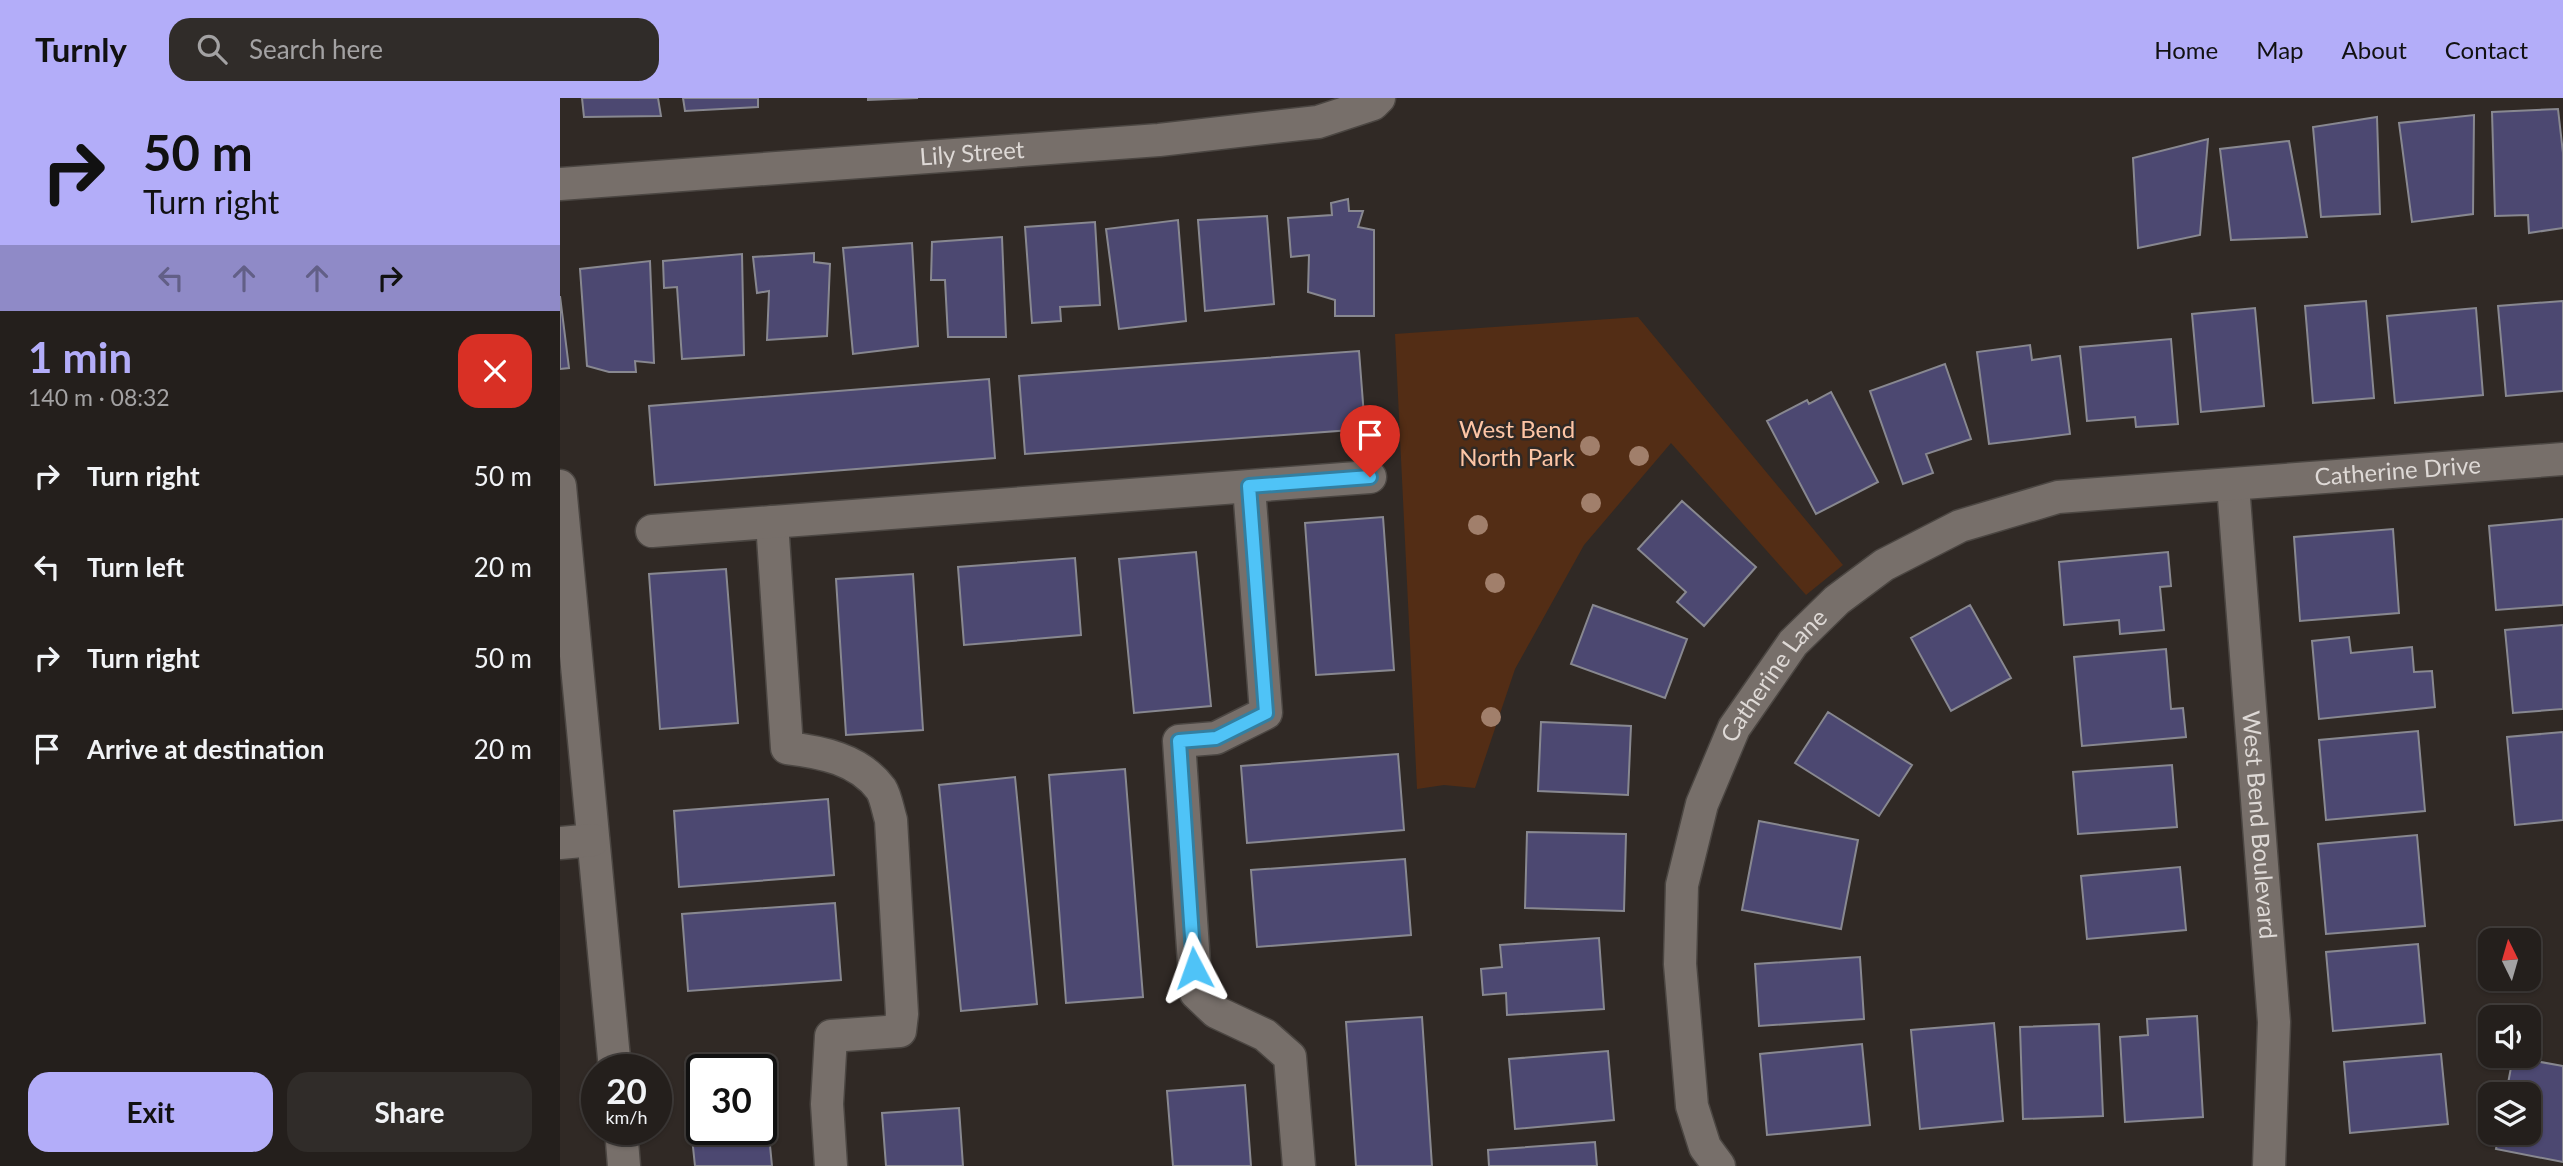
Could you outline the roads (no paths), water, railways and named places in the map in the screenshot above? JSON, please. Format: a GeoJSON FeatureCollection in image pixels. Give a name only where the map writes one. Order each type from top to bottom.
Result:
{"type":"FeatureCollection","features":[{"type":"Feature","properties":{"kind":"street","name":"Lily Street"},"geometry":{"type":"LineString","coordinates":[[560,184],[1172,139],[1318,122],[1373,104],[1379,98]]}},
{"type":"Feature","properties":{"kind":"street","name":"Catherine Drive"},"geometry":{"type":"LineString","coordinates":[[2233,485],[2563,459]]}},
{"type":"Feature","properties":{"kind":"street"},"geometry":{"type":"LineString","coordinates":[[652,531],[1370,477]]}},
{"type":"Feature","properties":{"kind":"street","name":"Catherine Lane"},"geometry":{"type":"LineString","coordinates":[[1719,1166],[1705,1147],[1692,1106],[1680,964],[1682,885],[1702,804],[1734,728],[1793,643],[1837,600],[1884,565],[1960,526],[2058,497],[2233,485]]}},
{"type":"Feature","properties":{"kind":"street","name":"West Bend Boulevard"},"geometry":{"type":"LineString","coordinates":[[2233,485],[2274,1022],[2269,1166]]}},
{"type":"Feature","properties":{"kind":"street"},"geometry":{"type":"LineString","coordinates":[[560,486],[614,1054]]}},
{"type":"Feature","properties":{"kind":"street"},"geometry":{"type":"LineString","coordinates":[[1249,486],[1266,713],[1216,738],[1179,741],[1196,993],[1216,1013],[1265,1035],[1290,1058],[1298,1166]]}},
{"type":"Feature","properties":{"kind":"street"},"geometry":{"type":"LineString","coordinates":[[772,522],[787,748],[827,753],[862,770],[882,790],[891,820],[902,1014],[900,1031],[831,1036],[827,1104],[831,1166]]}},
{"type":"Feature","properties":{"kind":"street"},"geometry":{"type":"LineString","coordinates":[[560,843],[593,840]]}},
{"type":"Feature","properties":{"kind":"street"},"geometry":{"type":"LineString","coordinates":[[622,1145],[624,1166]]}},
{"type":"Feature","properties":{"kind":"park label","name":"West Bend North Park"},"geometry":{"type":"Point","coordinates":[1517,444]}}]}
